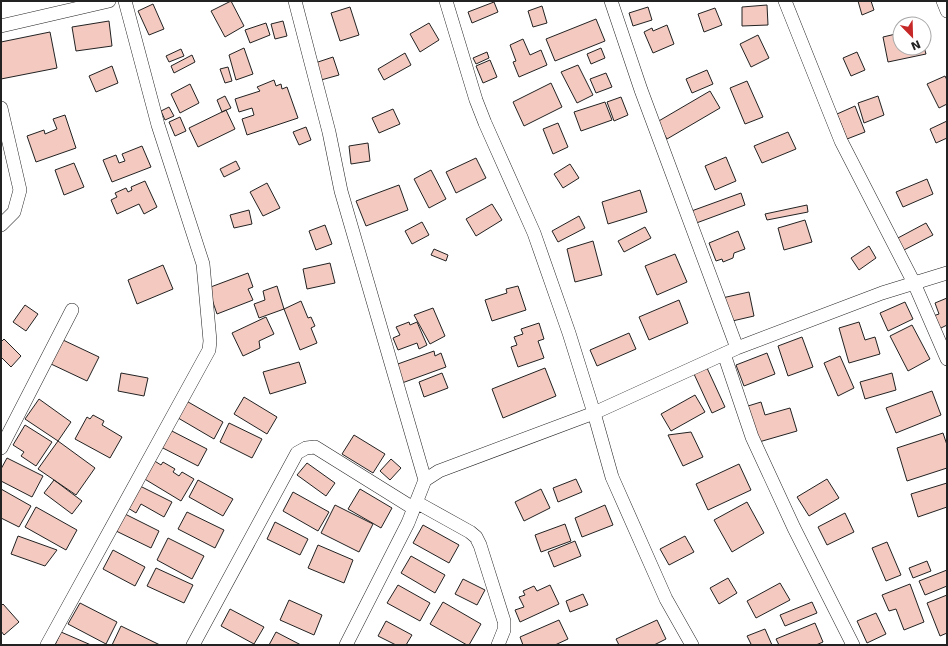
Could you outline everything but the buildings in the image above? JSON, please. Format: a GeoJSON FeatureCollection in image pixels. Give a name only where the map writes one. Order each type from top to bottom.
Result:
{"type":"FeatureCollection","features":[{"type":"Feature","properties":{"kind":"street"},"geometry":{"type":"LineString","coordinates":[[1,26],[109,1]]}},
{"type":"Feature","properties":{"kind":"street"},"geometry":{"type":"LineString","coordinates":[[47,645],[209,350],[210,341],[203,264],[158,125],[125,1]]}},
{"type":"Feature","properties":{"kind":"street"},"geometry":{"type":"LineString","coordinates":[[295,1],[329,132],[341,191],[426,480]]}},
{"type":"Feature","properties":{"kind":"street"},"geometry":{"type":"LineString","coordinates":[[446,1],[476,100],[534,232],[569,333],[594,412],[612,477],[666,599],[692,645]]}},
{"type":"Feature","properties":{"kind":"street"},"geometry":{"type":"LineString","coordinates":[[611,1],[641,90],[738,348]]}},
{"type":"Feature","properties":{"kind":"street"},"geometry":{"type":"LineString","coordinates":[[785,1],[841,141],[914,283],[947,359]]}},
{"type":"Feature","properties":{"kind":"street"},"geometry":{"type":"LineString","coordinates":[[942,1],[947,11]]}},
{"type":"Feature","properties":{"kind":"street"},"geometry":{"type":"LineString","coordinates":[[1,108],[20,190],[14,212],[1,225]]}},
{"type":"Feature","properties":{"kind":"street"},"geometry":{"type":"LineString","coordinates":[[346,645],[408,523],[414,505],[426,480],[439,471],[594,412],[738,348],[882,293],[947,273]]}},
{"type":"Feature","properties":{"kind":"street"},"geometry":{"type":"LineString","coordinates":[[1,448],[72,310]]}},
{"type":"Feature","properties":{"kind":"street"},"geometry":{"type":"LineString","coordinates":[[724,354],[752,437],[794,528],[853,645]]}},
{"type":"Feature","properties":{"kind":"street"},"geometry":{"type":"LineString","coordinates":[[193,645],[297,453],[306,448],[315,447],[414,505],[470,532],[476,537],[480,545],[504,621],[504,630],[498,645]]}}]}
